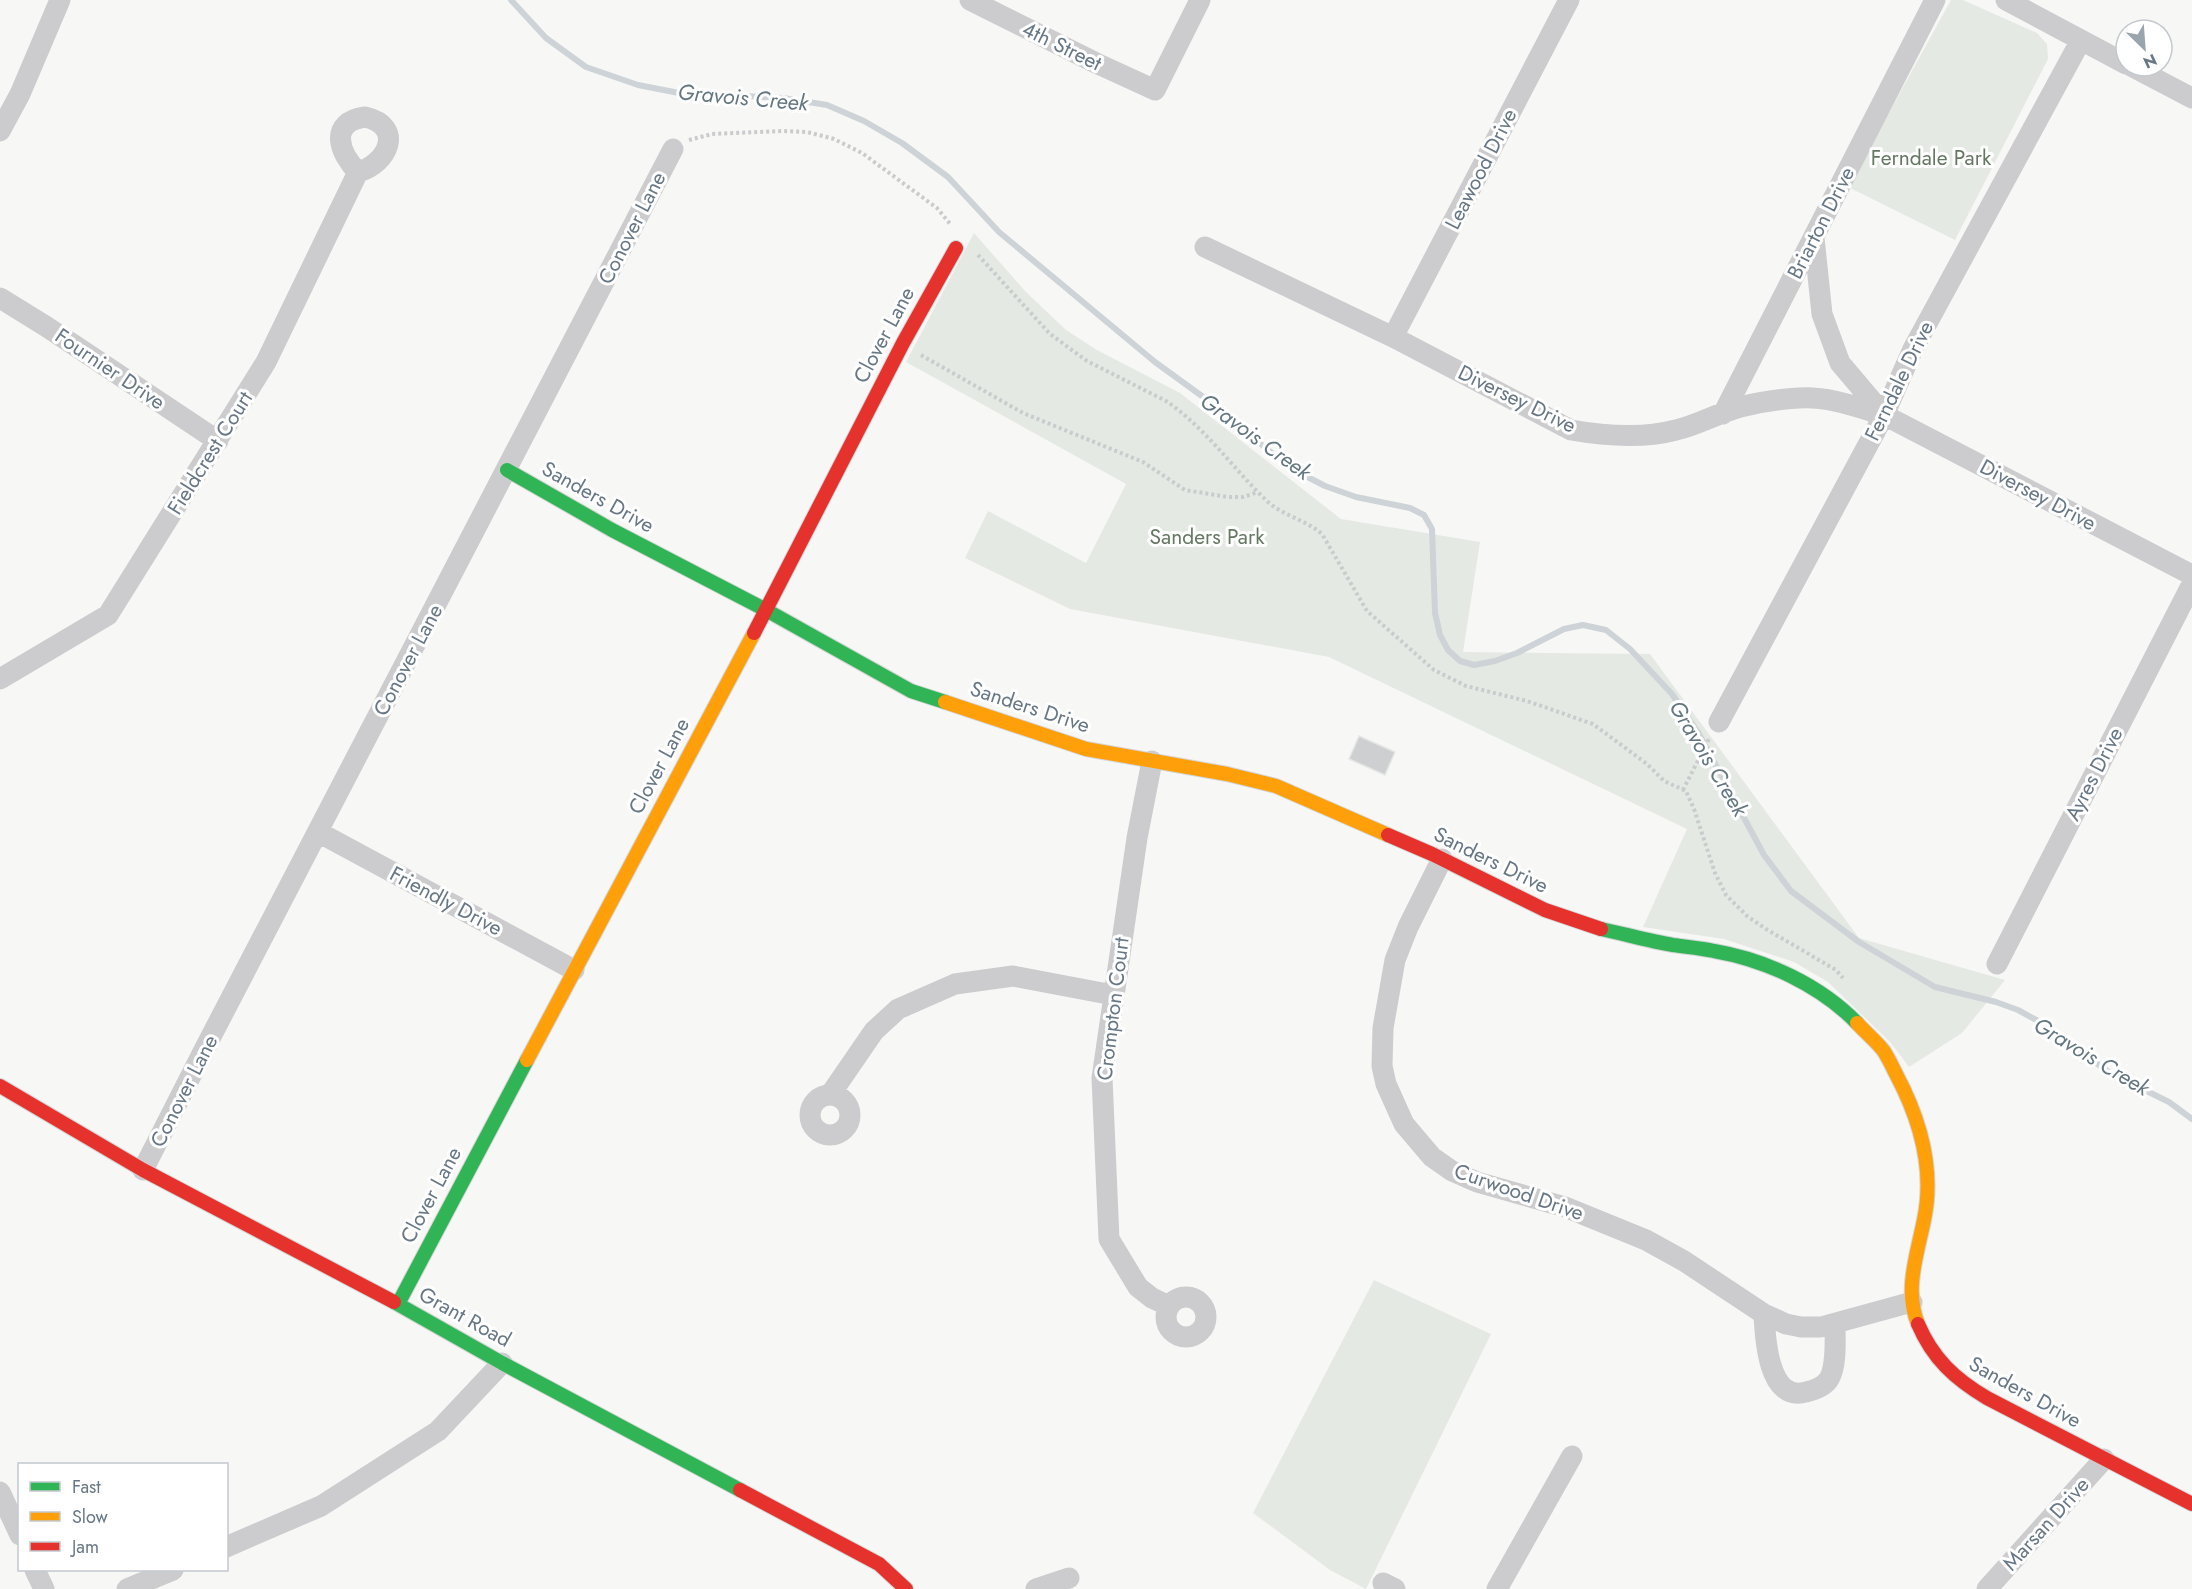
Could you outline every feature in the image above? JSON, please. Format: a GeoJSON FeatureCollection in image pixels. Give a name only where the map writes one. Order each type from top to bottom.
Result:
{"type":"FeatureCollection","features":[{"type":"Feature","properties":{"kind":"street"},"geometry":{"type":"LineString","coordinates":[[0,131],[20,94],[60,0]]}},
{"type":"Feature","properties":{"kind":"street","name":"4th Street"},"geometry":{"type":"LineString","coordinates":[[970,0],[1155,90],[1200,0]]}},
{"type":"Feature","properties":{"kind":"street","name":"Leawood Drive"},"geometry":{"type":"LineString","coordinates":[[1393,337],[1569,0]]}},
{"type":"Feature","properties":{"kind":"street","name":"Briarton Drive"},"geometry":{"type":"LineString","coordinates":[[1723,414],[1935,0]]}},
{"type":"Feature","properties":{"kind":"street"},"geometry":{"type":"LineString","coordinates":[[2006,0],[2114,58]]}},
{"type":"Feature","properties":{"kind":"street","name":"Ferndale Drive"},"geometry":{"type":"LineString","coordinates":[[1717,725],[1884,415],[1912,349],[2081,40]]}},
{"type":"Feature","properties":{"kind":"street"},"geometry":{"type":"LineString","coordinates":[[2154,78],[2192,98]]}},
{"type":"Feature","properties":{"kind":"street","name":"Conover Lane"},"geometry":{"type":"LineString","coordinates":[[143,1170],[673,149]]}},
{"type":"Feature","properties":{"kind":"street","name":"Fieldcrest Court"},"geometry":{"type":"LineString","coordinates":[[0,679],[108,615],[266,362],[358,172]]}},
{"type":"Feature","properties":{"kind":"street","name":"Diversey Drive"},"geometry":{"type":"LineString","coordinates":[[1814,238],[1822,314],[1840,363],[1884,415]]}},
{"type":"Feature","properties":{"kind":"street","name":"Diversey Drive"},"geometry":{"type":"LineString","coordinates":[[1205,247],[1393,337],[1571,430],[1597,434],[1639,435],[1673,431],[1740,407],[1800,398],[1833,401],[1884,415],[2192,575]]}},
{"type":"Feature","properties":{"kind":"street","name":"Clover Lane"},"geometry":{"type":"LineString","coordinates":[[398,1304],[766,610],[903,343],[956,248]]}},
{"type":"Feature","properties":{"kind":"street","name":"Fournier Drive"},"geometry":{"type":"LineString","coordinates":[[0,298],[218,441]]}},
{"type":"Feature","properties":{"kind":"street","name":"Sanders Drive"},"geometry":{"type":"LineString","coordinates":[[507,470],[612,530],[766,610],[911,690],[1086,749],[1276,786],[1442,859],[1545,910],[1588,926],[1672,945],[1716,951],[1759,963],[1823,994],[1883,1050],[1910,1099],[1925,1147],[1928,1193],[1925,1218],[1912,1274],[1912,1302],[1923,1337],[1936,1358],[1950,1373],[1987,1398],[2192,1504]]}},
{"type":"Feature","properties":{"kind":"street","name":"Ayres Drive"},"geometry":{"type":"LineString","coordinates":[[1997,964],[2192,584]]}},
{"type":"Feature","properties":{"kind":"street","name":"Crompton Court"},"geometry":{"type":"LineString","coordinates":[[1152,761],[1137,838],[1102,1078],[1109,1239],[1138,1287],[1152,1298],[1169,1306]]}},
{"type":"Feature","properties":{"kind":"street","name":"Friendly Drive"},"geometry":{"type":"LineString","coordinates":[[318,832],[574,970]]}},
{"type":"Feature","properties":{"kind":"street","name":"Curwood Drive"},"geometry":{"type":"LineString","coordinates":[[1442,859],[1408,927],[1395,960],[1385,1009],[1382,1066],[1394,1106],[1404,1124],[1432,1157],[1452,1171],[1477,1182],[1565,1207],[1646,1240],[1684,1261],[1764,1314],[1786,1324],[1801,1327],[1835,1323],[1912,1302]]}},
{"type":"Feature","properties":{"kind":"street"},"geometry":{"type":"LineString","coordinates":[[830,1095],[874,1031],[898,1010],[955,984],[1013,975],[1113,995]]}},
{"type":"Feature","properties":{"kind":"street","name":"Grant Road"},"geometry":{"type":"LineString","coordinates":[[0,1086],[143,1170],[398,1304],[502,1363],[879,1564],[906,1589]]}},
{"type":"Feature","properties":{"kind":"street"},"geometry":{"type":"LineString","coordinates":[[1764,1314],[1769,1366],[1784,1389],[1792,1393],[1802,1394],[1821,1387],[1829,1378],[1835,1350],[1835,1323]]}},
{"type":"Feature","properties":{"kind":"street"},"geometry":{"type":"LineString","coordinates":[[228,1545],[321,1506],[438,1431],[502,1363]]}},
{"type":"Feature","properties":{"kind":"street"},"geometry":{"type":"LineString","coordinates":[[1497,1589],[1572,1456]]}},
{"type":"Feature","properties":{"kind":"street","name":"Marsan Drive"},"geometry":{"type":"LineString","coordinates":[[1987,1589],[2104,1459]]}},
{"type":"Feature","properties":{"kind":"street"},"geometry":{"type":"LineString","coordinates":[[0,1492],[18,1530]]}},
{"type":"Feature","properties":{"kind":"street"},"geometry":{"type":"LineString","coordinates":[[36,1571],[44,1589]]}},
{"type":"Feature","properties":{"kind":"street"},"geometry":{"type":"LineString","coordinates":[[127,1589],[168,1571]]}},
{"type":"Feature","properties":{"kind":"street"},"geometry":{"type":"LineString","coordinates":[[1036,1589],[1069,1578]]}},
{"type":"Feature","properties":{"kind":"path"},"geometry":{"type":"LineString","coordinates":[[673,149],[684,141],[712,134],[782,131],[824,135],[862,153],[937,208],[956,230]]}},
{"type":"Feature","properties":{"kind":"path"},"geometry":{"type":"LineString","coordinates":[[978,254],[1050,334],[1086,360],[1167,400],[1276,508],[1322,534],[1367,611],[1434,670],[1467,686],[1527,701],[1593,724],[1647,764],[1664,781],[1683,790],[1689,796],[1709,859],[1726,895],[1740,910],[1766,929],[1840,973],[1844,985],[1841,1009]]}},
{"type":"Feature","properties":{"kind":"path"},"geometry":{"type":"LineString","coordinates":[[903,343],[1023,413],[1143,462],[1185,489],[1228,497],[1243,497],[1258,492]]}},
{"type":"Feature","properties":{"kind":"path"},"geometry":{"type":"LineString","coordinates":[[1683,790],[1717,725]]}},
{"type":"Feature","properties":{"kind":"green space","name":"Ferndale Park"},"geometry":{"type":"Polygon","coordinates":[[[1951,0],[1963,0],[2037,33],[2047,44],[2048,59],[1955,240],[1848,187],[1951,0]]]}},
{"type":"Feature","properties":{"kind":"green space","name":"Sanders Park"},"geometry":{"type":"Polygon","coordinates":[[[974,233],[1025,291],[1066,330],[1097,350],[1180,393],[1341,519],[1480,542],[1463,652],[1650,654],[1859,938],[2005,980],[1962,1033],[1909,1067],[1891,1043],[1828,982],[1794,962],[1724,939],[1643,927],[1687,829],[1329,657],[1070,609],[965,558],[988,511],[1086,563],[1126,484],[906,362],[974,233]]]}},
{"type":"Feature","properties":{"kind":"green space"},"geometry":{"type":"Polygon","coordinates":[[[1374,1280],[1491,1334],[1366,1589],[1330,1570],[1253,1513],[1374,1280]]]}},
{"type":"Feature","properties":{"kind":"building"},"geometry":{"type":"Polygon","coordinates":[[[1359,736],[1395,752],[1385,775],[1349,759],[1359,736]]]}},
{"type":"Feature","properties":{"kind":"waterway","name":"Gravois Creek"},"geometry":{"type":"LineString","coordinates":[[511,0],[546,38],[586,67],[638,85],[679,93],[783,98],[827,105],[864,121],[902,143],[948,177],[999,232],[1155,362],[1217,407],[1298,472],[1325,486],[1356,497],[1410,508],[1424,515],[1432,529],[1435,613],[1440,635],[1448,650],[1460,661],[1474,665],[1495,661],[1517,653],[1564,629],[1583,625],[1606,630],[1630,649],[1672,694],[1699,734],[1764,855],[1791,891],[1859,942],[1935,987],[1996,1002],[2018,1010],[2038,1021],[2110,1073],[2169,1102],[2192,1119]]}},
{"type":"Feature","properties":{"kind":"traffic: fast"},"geometry":{"type":"LineString","coordinates":[[507,470],[612,530],[766,610],[911,691],[945,702]]}},
{"type":"Feature","properties":{"kind":"traffic: fast"},"geometry":{"type":"LineString","coordinates":[[1601,929],[1734,955],[1753,961],[1809,986],[1842,1009],[1857,1023]]}},
{"type":"Feature","properties":{"kind":"traffic: fast"},"geometry":{"type":"LineString","coordinates":[[398,1304],[527,1060]]}},
{"type":"Feature","properties":{"kind":"traffic: fast"},"geometry":{"type":"LineString","coordinates":[[394,1302],[502,1363],[740,1490]]}},
{"type":"Feature","properties":{"kind":"traffic: slow"},"geometry":{"type":"LineString","coordinates":[[527,1060],[754,633]]}},
{"type":"Feature","properties":{"kind":"traffic: slow"},"geometry":{"type":"LineString","coordinates":[[945,702],[1086,749],[1227,774],[1276,786],[1388,835]]}},
{"type":"Feature","properties":{"kind":"traffic: slow"},"geometry":{"type":"LineString","coordinates":[[1857,1023],[1880,1046],[1888,1059],[1905,1091],[1923,1144],[1928,1182],[1927,1201],[1912,1285],[1912,1298],[1918,1324]]}},
{"type":"Feature","properties":{"kind":"traffic: jam"},"geometry":{"type":"LineString","coordinates":[[754,633],[903,343],[956,248]]}},
{"type":"Feature","properties":{"kind":"traffic: jam"},"geometry":{"type":"LineString","coordinates":[[1388,835],[1432,854],[1545,910],[1601,929]]}},
{"type":"Feature","properties":{"kind":"traffic: jam"},"geometry":{"type":"LineString","coordinates":[[0,1086],[143,1170],[394,1302]]}},
{"type":"Feature","properties":{"kind":"traffic: jam"},"geometry":{"type":"LineString","coordinates":[[1918,1324],[1938,1358],[1975,1391],[2192,1504]]}},
{"type":"Feature","properties":{"kind":"traffic: jam"},"geometry":{"type":"LineString","coordinates":[[740,1490],[879,1564],[906,1589]]}}]}
